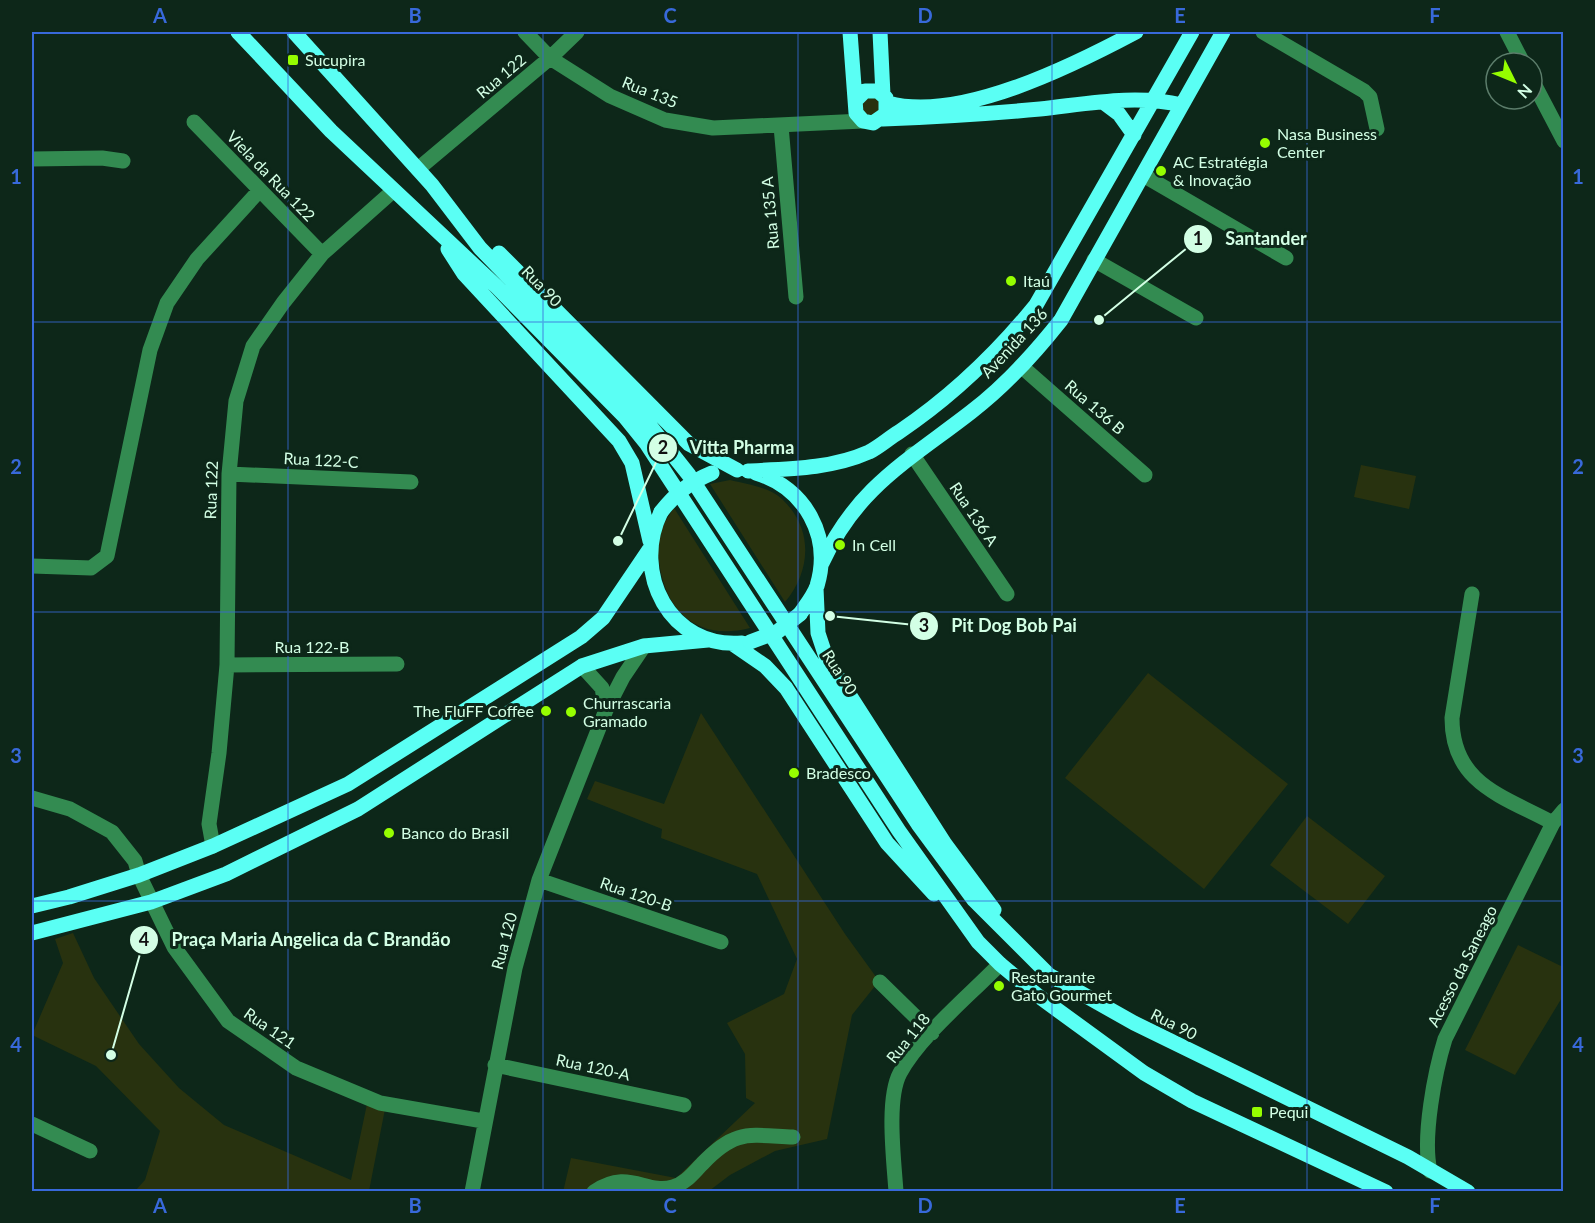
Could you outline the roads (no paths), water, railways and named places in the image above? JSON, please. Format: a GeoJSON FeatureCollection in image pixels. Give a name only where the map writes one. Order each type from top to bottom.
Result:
{"type":"FeatureCollection","features":[{"type":"Feature","properties":{"kind":"main road","name":"Rua 90"},"geometry":{"type":"LineString","coordinates":[[238,32],[393,191],[435,229],[617,409],[646,443],[899,831],[978,942],[1037,995],[1144,1073],[1192,1101],[1386,1191]]}},
{"type":"Feature","properties":{"kind":"main road","name":"Rua 90"},"geometry":{"type":"LineString","coordinates":[[294,32],[432,185],[480,248],[655,430],[689,475],[918,824],[974,900],[1049,975],[1134,1023],[1408,1157],[1468,1191]]}},
{"type":"Feature","properties":{"kind":"main road"},"geometry":{"type":"LineString","coordinates":[[850,32],[858,109],[873,123],[883,119],[969,116],[1103,102],[1154,100],[1182,105]]}},
{"type":"Feature","properties":{"kind":"main road"},"geometry":{"type":"LineString","coordinates":[[880,32],[885,99],[888,109],[883,119]]}},
{"type":"Feature","properties":{"kind":"main road"},"geometry":{"type":"LineString","coordinates":[[858,109],[865,91],[872,90],[903,107],[927,107],[998,93],[1102,50],[1136,32]]}},
{"type":"Feature","properties":{"kind":"main road","name":"Avenida 136"},"geometry":{"type":"LineString","coordinates":[[742,470],[802,468],[836,463],[869,452],[914,422],[963,382],[1006,342],[1036,304],[1192,32]]}},
{"type":"Feature","properties":{"kind":"main road","name":"Avenida 136"},"geometry":{"type":"LineString","coordinates":[[822,563],[835,535],[875,485],[912,454],[972,411],[1021,366],[1060,320],[1182,105],[1217,36]]}},
{"type":"Feature","properties":{"kind":"main road"},"geometry":{"type":"LineString","coordinates":[[1103,102],[1124,119],[1134,135]]}},
{"type":"Feature","properties":{"kind":"main road"},"geometry":{"type":"LineString","coordinates":[[432,185],[689,444],[742,470],[772,478],[787,488],[810,513],[820,537],[822,563],[816,588],[818,633],[827,660],[945,844],[1015,939]]}},
{"type":"Feature","properties":{"kind":"main road"},"geometry":{"type":"LineString","coordinates":[[435,229],[464,274],[619,441],[632,463],[649,545],[653,580],[664,606],[683,625],[708,640]]}},
{"type":"Feature","properties":{"kind":"main road"},"geometry":{"type":"LineString","coordinates":[[32,906],[139,875],[213,846],[348,784],[581,637],[603,618],[649,545],[661,512],[675,495],[692,482],[712,473],[742,470]]}},
{"type":"Feature","properties":{"kind":"main road"},"geometry":{"type":"LineString","coordinates":[[32,933],[151,902],[226,874],[358,809],[582,666],[644,646],[708,640],[733,644],[750,642],[777,632],[800,614],[816,588]]}},
{"type":"Feature","properties":{"kind":"main road"},"geometry":{"type":"LineString","coordinates":[[733,644],[765,666],[786,688],[887,843],[978,942]]}},
{"type":"Feature","properties":{"kind":"street","name":"Rua 135"},"geometry":{"type":"LineString","coordinates":[[525,32],[550,58],[610,96],[665,120],[713,128],[781,126],[818,121],[858,109]]}},
{"type":"Feature","properties":{"kind":"street","name":"Rua 122"},"geometry":{"type":"LineString","coordinates":[[418,169],[550,58],[577,32]]}},
{"type":"Feature","properties":{"kind":"street"},"geometry":{"type":"LineString","coordinates":[[1263,32],[1364,91],[1370,97],[1377,129]]}},
{"type":"Feature","properties":{"kind":"street"},"geometry":{"type":"LineString","coordinates":[[1507,32],[1517,51]]}},
{"type":"Feature","properties":{"kind":"street"},"geometry":{"type":"LineString","coordinates":[[1544,104],[1563,141]]}},
{"type":"Feature","properties":{"kind":"street","name":"Viela da Rua 122"},"geometry":{"type":"LineString","coordinates":[[194,122],[322,254]]}},
{"type":"Feature","properties":{"kind":"street","name":"Rua 135 A"},"geometry":{"type":"LineString","coordinates":[[781,126],[796,297]]}},
{"type":"Feature","properties":{"kind":"street"},"geometry":{"type":"LineString","coordinates":[[32,159],[102,158],[123,161]]}},
{"type":"Feature","properties":{"kind":"street"},"geometry":{"type":"LineString","coordinates":[[1143,175],[1286,258]]}},
{"type":"Feature","properties":{"kind":"street"},"geometry":{"type":"LineString","coordinates":[[32,566],[91,567],[107,556],[111,546],[150,350],[167,303],[197,259],[259,191]]}},
{"type":"Feature","properties":{"kind":"street","name":"Rua 122"},"geometry":{"type":"LineString","coordinates":[[213,846],[209,824],[219,753],[226,665],[228,474],[236,400],[253,346],[283,303],[322,254],[393,191]]}},
{"type":"Feature","properties":{"kind":"street"},"geometry":{"type":"LineString","coordinates":[[1094,260],[1196,318]]}},
{"type":"Feature","properties":{"kind":"street","name":"Rua 136 B"},"geometry":{"type":"LineString","coordinates":[[1021,366],[1145,475]]}},
{"type":"Feature","properties":{"kind":"street","name":"Rua 136 A"},"geometry":{"type":"LineString","coordinates":[[912,454],[1006,594]]}},
{"type":"Feature","properties":{"kind":"street","name":"Rua 122-C"},"geometry":{"type":"LineString","coordinates":[[228,474],[411,482]]}},
{"type":"Feature","properties":{"kind":"street"},"geometry":{"type":"LineString","coordinates":[[1472,594],[1452,718],[1452,739],[1461,763],[1480,783],[1553,823]]}},
{"type":"Feature","properties":{"kind":"street","name":"Rua 120"},"geometry":{"type":"LineString","coordinates":[[472,1191],[483,1121],[514,968],[539,880],[606,710],[623,677],[644,646]]}},
{"type":"Feature","properties":{"kind":"street","name":"Rua 122-B"},"geometry":{"type":"LineString","coordinates":[[226,665],[397,664]]}},
{"type":"Feature","properties":{"kind":"street"},"geometry":{"type":"LineString","coordinates":[[582,666],[602,688],[606,710]]}},
{"type":"Feature","properties":{"kind":"street","name":"Rua 121"},"geometry":{"type":"LineString","coordinates":[[32,798],[70,809],[112,832],[135,861],[151,902],[174,947],[228,1020],[296,1068],[380,1103],[483,1121]]}},
{"type":"Feature","properties":{"kind":"street","name":"Acesso da Saneago"},"geometry":{"type":"LineString","coordinates":[[1430,1171],[1428,1133],[1445,1039],[1553,823],[1563,810]]}},
{"type":"Feature","properties":{"kind":"street","name":"Rua 120-B"},"geometry":{"type":"LineString","coordinates":[[539,880],[721,942]]}},
{"type":"Feature","properties":{"kind":"street","name":"Rua 118"},"geometry":{"type":"LineString","coordinates":[[896,1191],[891,1119],[899,1074],[932,1033],[1000,964]]}},
{"type":"Feature","properties":{"kind":"street"},"geometry":{"type":"LineString","coordinates":[[880,982],[932,1033]]}},
{"type":"Feature","properties":{"kind":"street","name":"Rua 120-A"},"geometry":{"type":"LineString","coordinates":[[495,1065],[684,1105]]}},
{"type":"Feature","properties":{"kind":"street"},"geometry":{"type":"LineString","coordinates":[[32,1124],[90,1151]]}},
{"type":"Feature","properties":{"kind":"street","name":"Acesso da Saneago"},"geometry":{"type":"LineString","coordinates":[[1408,1157],[1414,1155],[1428,1133]]}},
{"type":"Feature","properties":{"kind":"street"},"geometry":{"type":"LineString","coordinates":[[594,1191],[604,1184],[619,1180],[669,1188],[686,1181],[718,1147],[730,1139],[755,1136],[793,1137]]}},
{"type":"Feature","properties":{"kind":"place","name":"Sucupira"},"geometry":{"type":"Point","coordinates":[293,60]}},
{"type":"Feature","properties":{"kind":"place","name":"Nasa Business Center"},"geometry":{"type":"Point","coordinates":[1265,143]}},
{"type":"Feature","properties":{"kind":"place","name":"AC Estratégia & Inovação"},"geometry":{"type":"Point","coordinates":[1161,171]}},
{"type":"Feature","properties":{"kind":"place","name":"Itaú"},"geometry":{"type":"Point","coordinates":[1011,281]}},
{"type":"Feature","properties":{"kind":"place","name":"Santander"},"geometry":{"type":"Point","coordinates":[1099,320]}},
{"type":"Feature","properties":{"kind":"place","name":"Vitta Pharma"},"geometry":{"type":"Point","coordinates":[618,541]}},
{"type":"Feature","properties":{"kind":"place","name":"In Cell"},"geometry":{"type":"Point","coordinates":[840,545]}},
{"type":"Feature","properties":{"kind":"place","name":"Pit Dog Bob Pai"},"geometry":{"type":"Point","coordinates":[830,616]}},
{"type":"Feature","properties":{"kind":"place","name":"The FluFF Coffee"},"geometry":{"type":"Point","coordinates":[546,711]}},
{"type":"Feature","properties":{"kind":"place","name":"Churrascaria Gramado"},"geometry":{"type":"Point","coordinates":[571,712]}},
{"type":"Feature","properties":{"kind":"place","name":"Bradesco"},"geometry":{"type":"Point","coordinates":[794,773]}},
{"type":"Feature","properties":{"kind":"place","name":"Banco do Brasil"},"geometry":{"type":"Point","coordinates":[389,833]}},
{"type":"Feature","properties":{"kind":"place","name":"Restaurante Gato Gourmet"},"geometry":{"type":"Point","coordinates":[999,986]}},
{"type":"Feature","properties":{"kind":"place","name":"Praça Maria Angelica da C Brandão"},"geometry":{"type":"Point","coordinates":[111,1055]}},
{"type":"Feature","properties":{"kind":"place","name":"Pequi"},"geometry":{"type":"Point","coordinates":[1257,1112]}}]}
